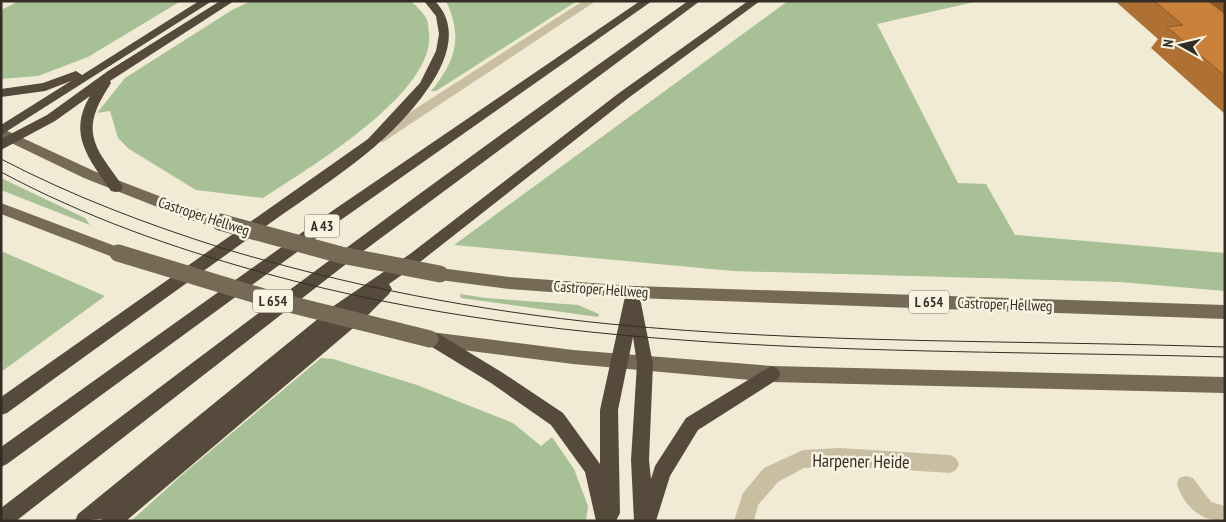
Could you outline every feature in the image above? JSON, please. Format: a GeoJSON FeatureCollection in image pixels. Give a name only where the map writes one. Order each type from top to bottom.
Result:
{"type":"FeatureCollection","features":[{"type":"Feature","properties":{"kind":"highway"},"geometry":{"type":"LineString","coordinates":[[1,93],[46,87],[80,73],[207,1]]}},
{"type":"Feature","properties":{"kind":"highway"},"geometry":{"type":"LineString","coordinates":[[4,137],[51,118],[112,74],[213,9],[229,1]]}},
{"type":"Feature","properties":{"kind":"highway"},"geometry":{"type":"LineString","coordinates":[[1,406],[373,142],[419,92],[440,57],[445,41],[441,14],[429,1]]}},
{"type":"Feature","properties":{"kind":"highway","name":"A 43"},"geometry":{"type":"LineString","coordinates":[[1,458],[340,214],[647,1]]}},
{"type":"Feature","properties":{"kind":"highway","name":"A 43"},"geometry":{"type":"LineString","coordinates":[[1,520],[342,258],[526,121],[695,1]]}},
{"type":"Feature","properties":{"kind":"highway"},"geometry":{"type":"LineString","coordinates":[[85,521],[341,310],[415,258],[623,96],[755,1]]}},
{"type":"Feature","properties":{"kind":"highway"},"geometry":{"type":"LineString","coordinates":[[4,137],[167,25]]}},
{"type":"Feature","properties":{"kind":"highway"},"geometry":{"type":"LineString","coordinates":[[112,74],[96,95],[84,122],[87,142],[116,187]]}},
{"type":"Feature","properties":{"kind":"highway"},"geometry":{"type":"LineString","coordinates":[[111,521],[359,312],[415,258]]}},
{"type":"Feature","properties":{"kind":"highway"},"geometry":{"type":"LineString","coordinates":[[610,521],[609,410],[634,292]]}},
{"type":"Feature","properties":{"kind":"highway"},"geometry":{"type":"LineString","coordinates":[[634,292],[645,364],[640,460],[646,521]]}},
{"type":"Feature","properties":{"kind":"highway"},"geometry":{"type":"LineString","coordinates":[[432,339],[497,378],[557,419],[593,468],[606,521]]}},
{"type":"Feature","properties":{"kind":"highway"},"geometry":{"type":"LineString","coordinates":[[646,521],[662,472],[692,424],[772,374]]}},
{"type":"Feature","properties":{"kind":"main road","name":"Castroper Hellweg"},"geometry":{"type":"LineString","coordinates":[[4,137],[116,187],[180,210],[306,247],[378,264],[440,274],[509,283],[634,292],[1225,312]]}},
{"type":"Feature","properties":{"kind":"main road","name":"L 654"},"geometry":{"type":"LineString","coordinates":[[1,208],[118,253],[242,293],[334,317],[432,339],[618,362],[772,374],[1225,385]]}},
{"type":"Feature","properties":{"kind":"street"},"geometry":{"type":"LineString","coordinates":[[373,142],[592,1]]}},
{"type":"Feature","properties":{"kind":"street","name":"Harpener Heide"},"geometry":{"type":"LineString","coordinates":[[744,521],[750,500],[771,475],[803,459],[840,457],[950,464]]}},
{"type":"Feature","properties":{"kind":"street"},"geometry":{"type":"LineString","coordinates":[[1186,485],[1205,509],[1225,516]]}},
{"type":"Feature","properties":{"kind":"green space"},"geometry":{"type":"Polygon","coordinates":[[[19,1],[181,1],[88,57],[38,76],[1,79],[1,10],[19,1]]]}},
{"type":"Feature","properties":{"kind":"green space"},"geometry":{"type":"Polygon","coordinates":[[[251,1],[411,1],[427,20],[429,33],[426,56],[412,80],[391,104],[337,149],[263,198],[196,190],[129,149],[118,138],[110,111],[97,113],[125,78],[232,10],[251,1]]]}},
{"type":"Feature","properties":{"kind":"green space"},"geometry":{"type":"Polygon","coordinates":[[[446,1],[577,1],[436,91],[431,91],[446,69],[454,48],[454,26],[446,1]]]}},
{"type":"Feature","properties":{"kind":"green space"},"geometry":{"type":"Polygon","coordinates":[[[788,1],[979,1],[877,24],[958,183],[986,184],[1015,235],[1225,253],[1225,291],[1120,282],[733,271],[454,245],[788,1]]]}},
{"type":"Feature","properties":{"kind":"green space"},"geometry":{"type":"Polygon","coordinates":[[[1,178],[85,218],[90,225],[1,190],[1,178]]]}},
{"type":"Feature","properties":{"kind":"green space"},"geometry":{"type":"Polygon","coordinates":[[[1,251],[105,296],[1,372],[1,251]]]}},
{"type":"Feature","properties":{"kind":"green space"},"geometry":{"type":"Polygon","coordinates":[[[460,294],[486,298],[578,305],[599,314],[598,317],[461,298],[460,294]]]}},
{"type":"Feature","properties":{"kind":"green space"},"geometry":{"type":"Polygon","coordinates":[[[321,358],[333,359],[417,385],[513,423],[541,446],[552,437],[574,469],[588,506],[586,521],[131,521],[183,474],[321,358]]]}},
{"type":"Feature","properties":{"kind":"building"},"geometry":{"type":"Polygon","coordinates":[[[1154,1],[1208,1],[1225,14],[1225,76],[1167,27],[1183,25],[1154,1]]]}},
{"type":"Feature","properties":{"kind":"tram line"},"geometry":{"type":"LineString","coordinates":[[1,159],[55,185],[110,208],[222,248],[269,262],[365,285],[511,312],[610,324],[763,335],[1225,347]]}},
{"type":"Feature","properties":{"kind":"tram line"},"geometry":{"type":"LineString","coordinates":[[1,172],[97,217],[196,253],[264,273],[382,301],[501,321],[621,335],[742,344],[862,349],[1225,357]]}}]}
